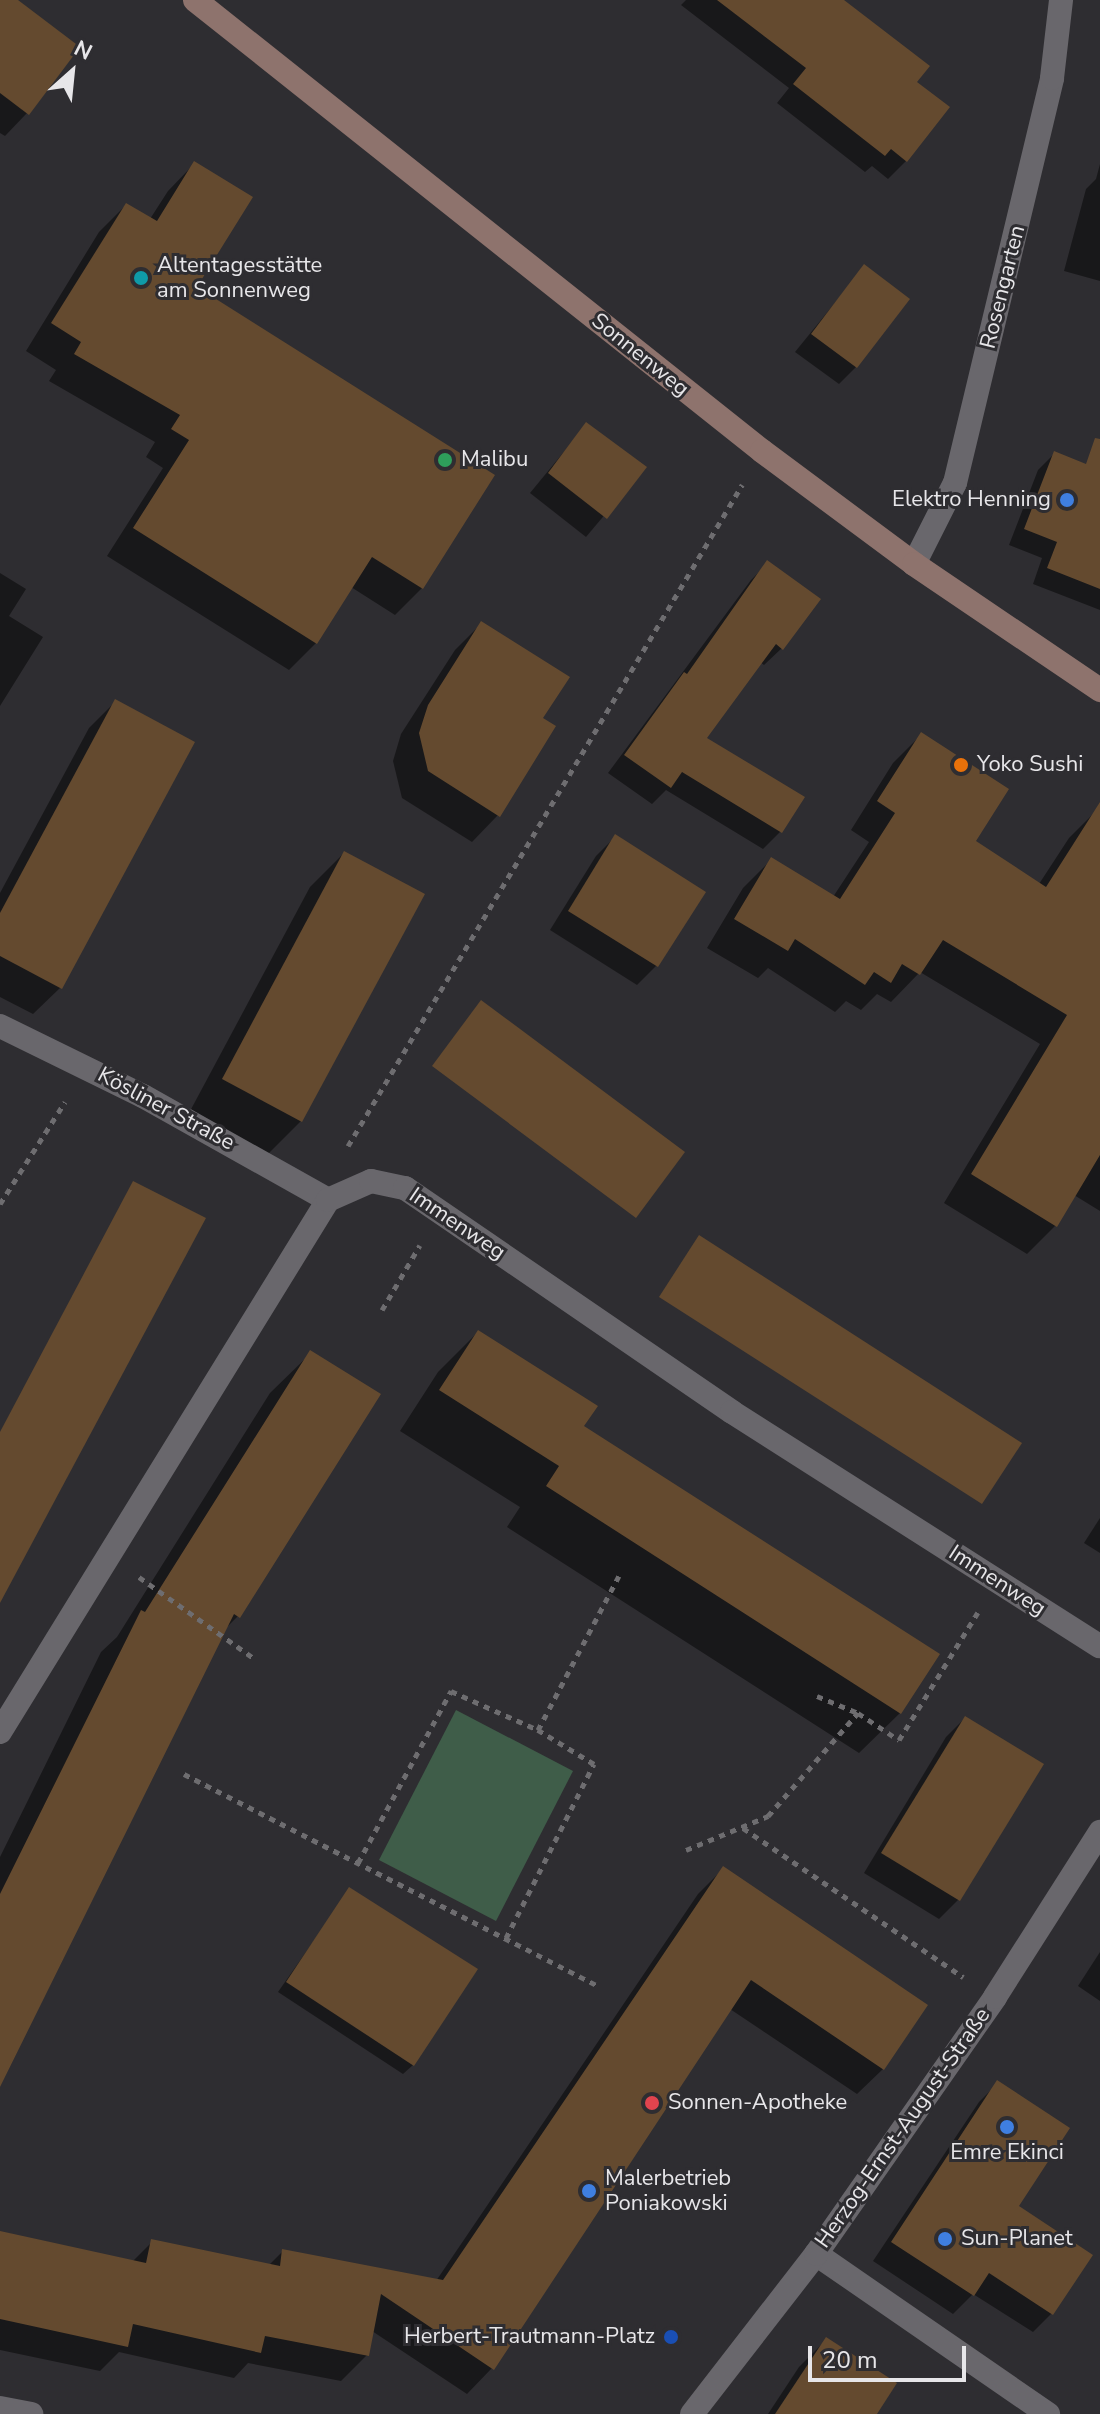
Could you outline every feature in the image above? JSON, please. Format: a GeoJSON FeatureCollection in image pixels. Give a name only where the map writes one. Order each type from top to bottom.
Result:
{"type":"FeatureCollection","features":[{"type":"Feature","properties":{"kind":"street","name":"Sonnenweg"},"geometry":{"type":"LineString","coordinates":[[195,0],[762,451],[914,564],[1100,690]]}},
{"type":"Feature","properties":{"kind":"street","name":"Rosengarten"},"geometry":{"type":"LineString","coordinates":[[914,564],[955,483],[1052,78],[1061,0]]}},
{"type":"Feature","properties":{"kind":"street","name":"Kösliner Straße"},"geometry":{"type":"LineString","coordinates":[[0,1026],[88,1067],[328,1200]]}},
{"type":"Feature","properties":{"kind":"street","name":"Immenweg"},"geometry":{"type":"LineString","coordinates":[[328,1200],[371,1181],[405,1188],[732,1412],[1100,1646]]}},
{"type":"Feature","properties":{"kind":"street"},"geometry":{"type":"LineString","coordinates":[[0,1732],[328,1200]]}},
{"type":"Feature","properties":{"kind":"street","name":"Herzog-Ernst-August-Straße"},"geometry":{"type":"LineString","coordinates":[[692,2414],[816,2254],[995,1997],[1100,1832]]}},
{"type":"Feature","properties":{"kind":"street"},"geometry":{"type":"LineString","coordinates":[[816,2254],[1048,2414]]}},
{"type":"Feature","properties":{"kind":"street"},"geometry":{"type":"LineString","coordinates":[[0,2408],[31,2414]]}},
{"type":"Feature","properties":{"kind":"path"},"geometry":{"type":"LineString","coordinates":[[328,1200],[351,1138],[762,451]]}},
{"type":"Feature","properties":{"kind":"path"},"geometry":{"type":"LineString","coordinates":[[0,1204],[88,1067]]}},
{"type":"Feature","properties":{"kind":"path"},"geometry":{"type":"LineString","coordinates":[[382,1310],[440,1211]]}},
{"type":"Feature","properties":{"kind":"path"},"geometry":{"type":"LineString","coordinates":[[109,1556],[255,1659]]}},
{"type":"Feature","properties":{"kind":"path"},"geometry":{"type":"LineString","coordinates":[[538,1730],[619,1576]]}},
{"type":"Feature","properties":{"kind":"path"},"geometry":{"type":"LineString","coordinates":[[817,1696],[858,1713],[899,1740],[997,1580]]}},
{"type":"Feature","properties":{"kind":"path"},"geometry":{"type":"LineString","coordinates":[[358,1863],[451,1691],[538,1730],[594,1764],[505,1938]]}},
{"type":"Feature","properties":{"kind":"path"},"geometry":{"type":"LineString","coordinates":[[686,1850],[768,1816],[858,1713]]}},
{"type":"Feature","properties":{"kind":"path"},"geometry":{"type":"LineString","coordinates":[[184,1774],[597,1985]]}},
{"type":"Feature","properties":{"kind":"path"},"geometry":{"type":"LineString","coordinates":[[742,1827],[995,1997]]}},
{"type":"Feature","properties":{"kind":"green space"},"geometry":{"type":"Polygon","coordinates":[[[456,1710],[573,1771],[496,1921],[379,1860],[456,1710]]]}},
{"type":"Feature","properties":{"kind":"building"},"geometry":{"type":"Polygon","coordinates":[[[0,0],[18,0],[80,47],[29,115],[0,93],[0,0]]]}},
{"type":"Feature","properties":{"kind":"building"},"geometry":{"type":"Polygon","coordinates":[[[717,0],[844,0],[930,66],[917,82],[950,107],[907,162],[891,149],[885,156],[793,84],[806,68],[717,0]]]}},
{"type":"Feature","properties":{"kind":"building"},"geometry":{"type":"Polygon","coordinates":[[[194,161],[253,197],[197,287],[495,475],[423,589],[372,557],[317,644],[133,528],[189,440],[171,429],[180,415],[74,354],[81,342],[51,323],[126,203],[157,221],[194,161]]]}},
{"type":"Feature","properties":{"kind":"building"},"geometry":{"type":"Polygon","coordinates":[[[864,264],[910,299],[857,368],[811,334],[864,264]]]}},
{"type":"Feature","properties":{"kind":"building"},"geometry":{"type":"Polygon","coordinates":[[[586,422],[647,467],[607,519],[548,473],[586,422]]]}},
{"type":"Feature","properties":{"kind":"building","name":"Elektro Henning"},"geometry":{"type":"Polygon","coordinates":[[[1095,438],[1100,439],[1100,589],[1047,568],[1057,542],[1024,529],[1054,451],[1086,464],[1095,438]]]}},
{"type":"Feature","properties":{"kind":"building"},"geometry":{"type":"Polygon","coordinates":[[[767,560],[821,599],[783,650],[776,644],[707,738],[805,797],[782,833],[682,772],[671,788],[624,755],[684,672],[687,674],[767,560]]]}},
{"type":"Feature","properties":{"kind":"building"},"geometry":{"type":"Polygon","coordinates":[[[481,621],[570,677],[543,718],[556,726],[500,817],[428,771],[419,733],[428,705],[481,621]]]}},
{"type":"Feature","properties":{"kind":"building"},"geometry":{"type":"Polygon","coordinates":[[[115,699],[195,742],[62,989],[0,956],[0,913],[115,699]]]}},
{"type":"Feature","properties":{"kind":"building"},"geometry":{"type":"Polygon","coordinates":[[[921,732],[1009,789],[976,841],[1046,887],[1100,802],[1100,1155],[1057,1227],[971,1174],[1067,1015],[943,940],[920,975],[902,964],[891,983],[874,972],[865,985],[795,939],[788,951],[734,919],[771,857],[840,899],[895,813],[877,801],[921,732]]]}},
{"type":"Feature","properties":{"kind":"building"},"geometry":{"type":"Polygon","coordinates":[[[615,834],[706,892],[658,967],[568,911],[615,834]]]}},
{"type":"Feature","properties":{"kind":"building"},"geometry":{"type":"Polygon","coordinates":[[[344,851],[425,894],[302,1122],[222,1079],[344,851]]]}},
{"type":"Feature","properties":{"kind":"building"},"geometry":{"type":"Polygon","coordinates":[[[481,1000],[685,1152],[636,1218],[432,1066],[481,1000]]]}},
{"type":"Feature","properties":{"kind":"building"},"geometry":{"type":"Polygon","coordinates":[[[133,1181],[206,1218],[0,1603],[0,1432],[133,1181]]]}},
{"type":"Feature","properties":{"kind":"building"},"geometry":{"type":"Polygon","coordinates":[[[699,1235],[1022,1443],[982,1504],[659,1297],[699,1235]]]}},
{"type":"Feature","properties":{"kind":"building"},"geometry":{"type":"Polygon","coordinates":[[[478,1330],[598,1406],[584,1426],[940,1654],[901,1714],[546,1486],[559,1466],[439,1390],[478,1330]]]}},
{"type":"Feature","properties":{"kind":"building"},"geometry":{"type":"Polygon","coordinates":[[[310,1350],[381,1394],[240,1618],[234,1614],[0,2087],[0,1894],[141,1610],[145,1612],[310,1350]]]}},
{"type":"Feature","properties":{"kind":"building"},"geometry":{"type":"Polygon","coordinates":[[[965,1716],[1044,1764],[960,1901],[881,1853],[965,1716]]]}},
{"type":"Feature","properties":{"kind":"building"},"geometry":{"type":"Polygon","coordinates":[[[723,1866],[928,2005],[884,2070],[751,1980],[494,2370],[381,2294],[369,2356],[265,2336],[261,2353],[133,2324],[128,2347],[0,2319],[0,2231],[146,2263],[151,2239],[280,2266],[282,2249],[443,2280],[723,1866]]]}},
{"type":"Feature","properties":{"kind":"building"},"geometry":{"type":"Polygon","coordinates":[[[349,1887],[478,1969],[414,2066],[286,1982],[349,1887]]]}},
{"type":"Feature","properties":{"kind":"building"},"geometry":{"type":"Polygon","coordinates":[[[997,2080],[1070,2128],[1019,2206],[1093,2255],[1053,2315],[989,2273],[974,2296],[891,2242],[997,2080]]]}},
{"type":"Feature","properties":{"kind":"building"},"geometry":{"type":"Polygon","coordinates":[[[826,2337],[897,2383],[877,2414],[775,2414],[826,2337]]]}},
{"type":"Feature","properties":{"kind":"place","name":"Altentagesstätte am Sonnenweg"},"geometry":{"type":"Point","coordinates":[141,278]}},
{"type":"Feature","properties":{"kind":"place","name":"Malibu"},"geometry":{"type":"Point","coordinates":[445,460]}},
{"type":"Feature","properties":{"kind":"place","name":"Elektro Henning"},"geometry":{"type":"Point","coordinates":[1067,500]}},
{"type":"Feature","properties":{"kind":"place","name":"Yoko Sushi"},"geometry":{"type":"Point","coordinates":[961,765]}},
{"type":"Feature","properties":{"kind":"place","name":"Sonnen-Apotheke"},"geometry":{"type":"Point","coordinates":[652,2103]}},
{"type":"Feature","properties":{"kind":"place","name":"Emre Ekinci"},"geometry":{"type":"Point","coordinates":[1007,2127]}},
{"type":"Feature","properties":{"kind":"place","name":"Malerbetrieb Poniakowski"},"geometry":{"type":"Point","coordinates":[589,2191]}},
{"type":"Feature","properties":{"kind":"place","name":"Sun-Planet"},"geometry":{"type":"Point","coordinates":[945,2239]}},
{"type":"Feature","properties":{"kind":"place","name":"Herbert-Trautmann-Platz"},"geometry":{"type":"Point","coordinates":[671,2337]}}]}
